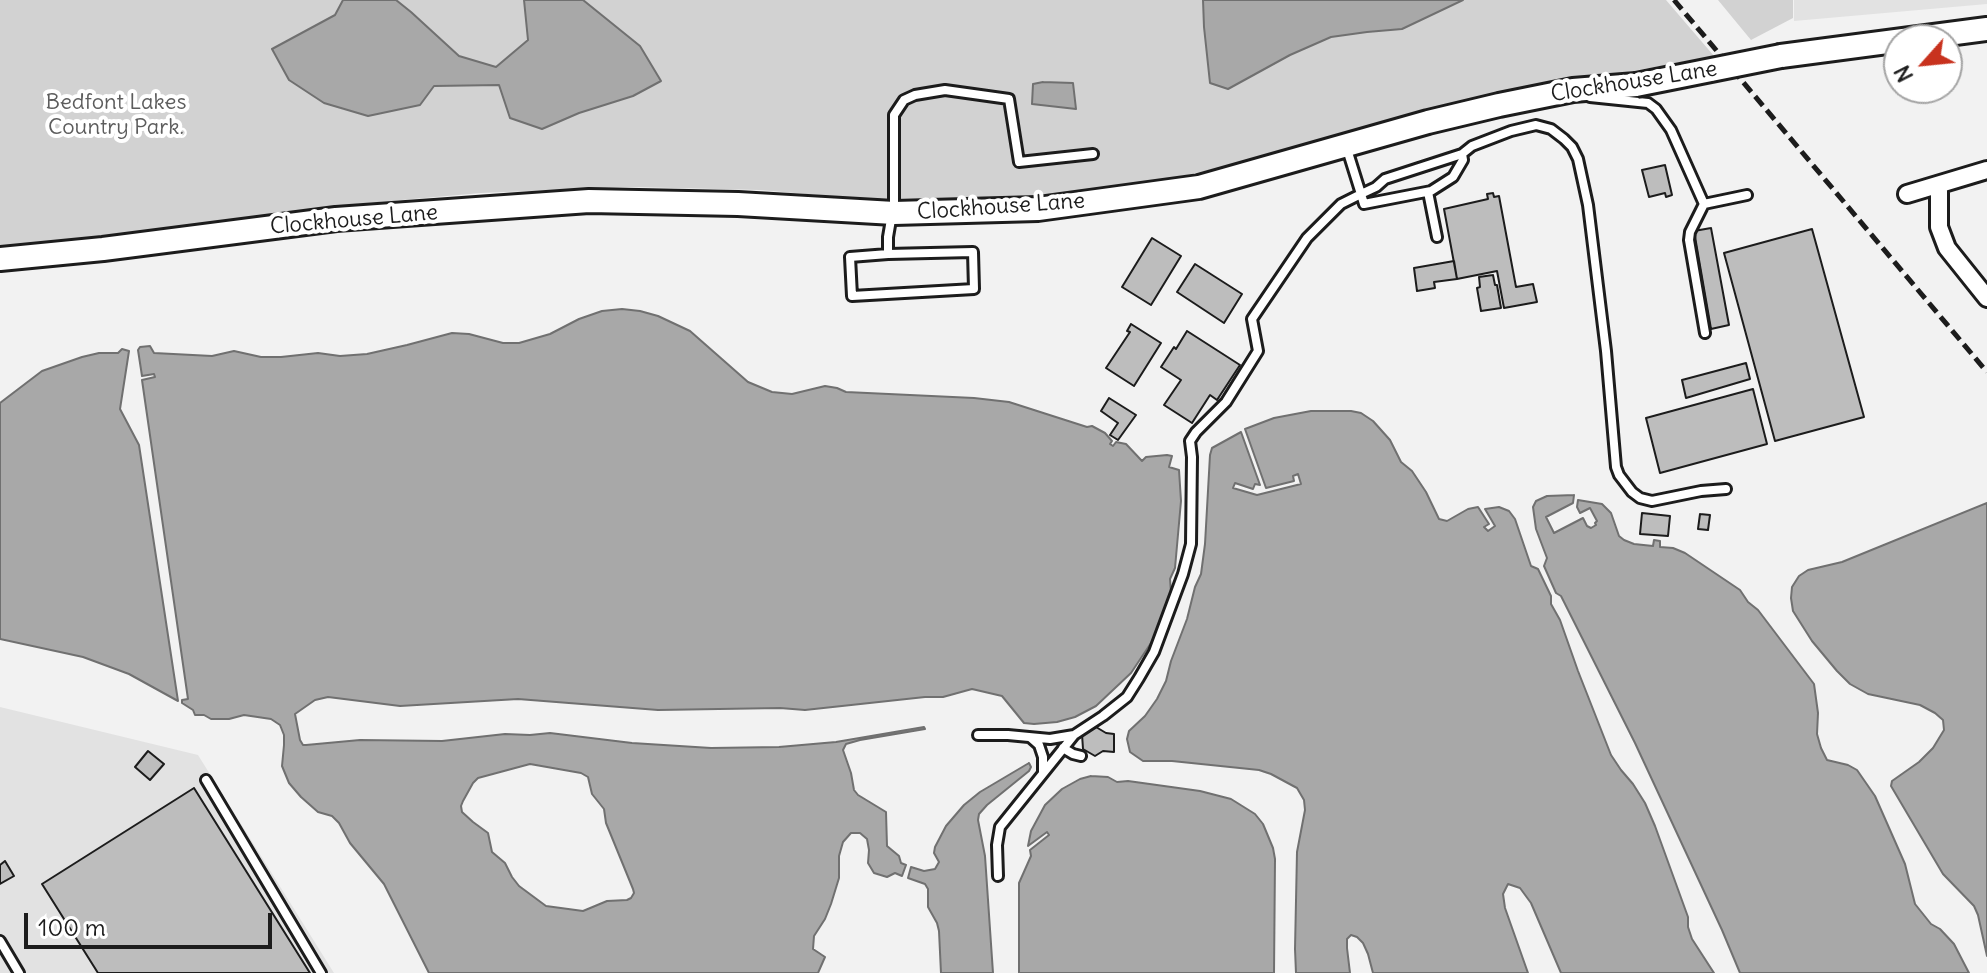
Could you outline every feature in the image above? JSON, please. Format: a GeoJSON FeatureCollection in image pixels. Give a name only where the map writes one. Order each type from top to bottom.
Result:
{"type":"FeatureCollection","features":[{"type":"Feature","properties":{"kind":"main road","name":"Clockhouse Lane"},"geometry":{"type":"LineString","coordinates":[[0,259],[336,219],[589,201],[738,204],[894,213],[1038,209],[1199,187],[1428,122],[1573,90],[1636,85],[1781,56],[1987,29]]}},
{"type":"Feature","properties":{"kind":"street"},"geometry":{"type":"LineString","coordinates":[[1907,194],[1987,170]]}},
{"type":"Feature","properties":{"kind":"street"},"geometry":{"type":"LineString","coordinates":[[1939,185],[1939,227],[1947,248],[1987,298]]}},
{"type":"Feature","properties":{"kind":"lane"},"geometry":{"type":"LineString","coordinates":[[888,254],[888,237],[894,213],[894,115],[904,100],[945,90],[1009,99],[1019,162],[1093,154]]}},
{"type":"Feature","properties":{"kind":"lane"},"geometry":{"type":"LineString","coordinates":[[1573,90],[1594,98],[1648,103],[1656,109],[1671,130],[1704,204]]}},
{"type":"Feature","properties":{"kind":"lane"},"geometry":{"type":"LineString","coordinates":[[998,876],[1000,827],[1074,735],[1127,697],[1154,652],[1191,544],[1190,441],[1226,402],[1258,351],[1252,319],[1307,238],[1341,204],[1376,187],[1385,179],[1462,154],[1487,139],[1536,125],[1551,129],[1572,147],[1578,159],[1588,205],[1619,475],[1632,492],[1652,501],[1726,489]]}},
{"type":"Feature","properties":{"kind":"lane"},"geometry":{"type":"LineString","coordinates":[[1345,146],[1364,204],[1428,192],[1453,177],[1463,160],[1462,154]]}},
{"type":"Feature","properties":{"kind":"lane"},"geometry":{"type":"LineString","coordinates":[[1428,192],[1437,237]]}},
{"type":"Feature","properties":{"kind":"lane"},"geometry":{"type":"LineString","coordinates":[[1704,204],[1747,195]]}},
{"type":"Feature","properties":{"kind":"lane"},"geometry":{"type":"LineString","coordinates":[[1704,204],[1689,240],[1705,333]]}},
{"type":"Feature","properties":{"kind":"lane"},"geometry":{"type":"LineString","coordinates":[[973,252],[974,289],[852,296],[850,257],[888,254],[973,252]]}},
{"type":"Feature","properties":{"kind":"lane"},"geometry":{"type":"LineString","coordinates":[[978,735],[1050,739],[1074,735]]}},
{"type":"Feature","properties":{"kind":"lane"},"geometry":{"type":"LineString","coordinates":[[1031,737],[1039,745],[1043,773]]}},
{"type":"Feature","properties":{"kind":"lane"},"geometry":{"type":"LineString","coordinates":[[1063,748],[1081,756]]}},
{"type":"Feature","properties":{"kind":"lane"},"geometry":{"type":"LineString","coordinates":[[206,780],[321,973]]}},
{"type":"Feature","properties":{"kind":"lane"},"geometry":{"type":"LineString","coordinates":[[0,941],[19,973]]}},
{"type":"Feature","properties":{"kind":"shaded area"},"geometry":{"type":"Polygon","coordinates":[[[343,0],[396,0],[459,56],[496,67],[528,40],[524,0],[583,0],[640,46],[661,81],[633,96],[579,113],[542,129],[510,118],[499,85],[434,86],[420,105],[368,116],[324,103],[289,80],[272,49],[335,15],[343,0]]]}},
{"type":"Feature","properties":{"kind":"shaded area"},"geometry":{"type":"Polygon","coordinates":[[[1203,0],[1463,0],[1402,29],[1331,37],[1290,55],[1228,89],[1210,83],[1203,0]]]}},
{"type":"Feature","properties":{"kind":"shaded area"},"geometry":{"type":"Polygon","coordinates":[[[1794,0],[1987,0],[1987,4],[1794,21],[1794,0]]]}},
{"type":"Feature","properties":{"kind":"shaded area"},"geometry":{"type":"Polygon","coordinates":[[[1073,83],[1076,109],[1032,104],[1033,84],[1073,83]]]}},
{"type":"Feature","properties":{"kind":"shaded area"},"geometry":{"type":"Polygon","coordinates":[[[602,311],[640,311],[690,331],[748,382],[772,392],[792,394],[825,386],[846,392],[1009,402],[1092,426],[1105,433],[1113,446],[1116,442],[1126,444],[1142,461],[1146,457],[1172,456],[1169,467],[1179,470],[1181,501],[1175,568],[1170,579],[1171,593],[1157,634],[1131,673],[1096,706],[1057,722],[1024,723],[1002,696],[972,689],[943,697],[805,710],[658,710],[518,699],[400,706],[328,697],[315,700],[295,714],[303,745],[360,740],[442,741],[550,733],[711,748],[779,747],[836,742],[924,727],[860,740],[846,744],[843,750],[854,790],[886,812],[887,846],[906,865],[902,876],[895,873],[887,877],[874,873],[868,863],[867,839],[860,833],[851,833],[843,842],[839,856],[839,878],[831,904],[814,936],[813,949],[825,957],[818,973],[429,973],[384,884],[350,843],[339,823],[332,816],[318,812],[289,783],[282,766],[284,735],[280,725],[271,719],[244,715],[211,719],[195,715],[182,703],[182,700],[188,699],[142,380],[155,377],[154,374],[142,376],[140,347],[150,346],[154,353],[212,356],[234,351],[261,357],[281,357],[318,353],[340,356],[367,354],[452,333],[519,343],[550,334],[602,311]],[[530,764],[478,778],[461,806],[462,812],[488,833],[492,852],[505,863],[519,886],[546,906],[583,911],[607,901],[627,900],[634,893],[606,823],[604,809],[592,794],[588,777],[530,764]]]}},
{"type":"Feature","properties":{"kind":"shaded area"},"geometry":{"type":"Polygon","coordinates":[[[122,349],[129,351],[120,409],[139,445],[178,701],[129,674],[83,657],[0,639],[0,403],[42,371],[82,357],[118,353],[122,349]]]}},
{"type":"Feature","properties":{"kind":"shaded area"},"geometry":{"type":"Polygon","coordinates":[[[1311,411],[1351,411],[1373,421],[1390,440],[1401,462],[1412,471],[1439,519],[1447,521],[1478,507],[1489,524],[1484,527],[1488,531],[1495,526],[1485,509],[1499,507],[1509,511],[1515,519],[1531,566],[1538,569],[1551,596],[1551,604],[1560,620],[1611,755],[1645,803],[1688,917],[1692,939],[1714,973],[1561,973],[1531,903],[1520,888],[1508,884],[1503,894],[1505,908],[1528,973],[1373,973],[1363,943],[1351,935],[1347,939],[1350,973],[1296,973],[1297,852],[1305,810],[1304,800],[1297,788],[1259,770],[1143,761],[1130,752],[1129,731],[1145,716],[1166,681],[1201,574],[1212,448],[1241,432],[1260,485],[1255,484],[1253,489],[1235,483],[1233,488],[1257,495],[1301,484],[1298,474],[1293,476],[1294,481],[1266,488],[1245,429],[1274,418],[1311,411]]]}},
{"type":"Feature","properties":{"kind":"shaded area"},"geometry":{"type":"Polygon","coordinates":[[[1574,495],[1573,503],[1546,517],[1554,533],[1583,518],[1587,526],[1591,528],[1596,525],[1590,508],[1580,513],[1578,500],[1602,504],[1611,513],[1619,536],[1624,540],[1653,546],[1654,540],[1660,541],[1660,547],[1685,553],[1740,590],[1758,610],[1814,684],[1817,734],[1827,760],[1857,770],[1875,796],[1905,864],[1915,904],[1931,924],[1954,944],[1969,973],[1740,973],[1635,743],[1544,566],[1547,558],[1536,529],[1533,507],[1536,501],[1547,496],[1574,495]]]}},
{"type":"Feature","properties":{"kind":"shaded area"},"geometry":{"type":"Polygon","coordinates":[[[1987,503],[1987,956],[1974,906],[1943,874],[1891,786],[1892,781],[1933,748],[1944,730],[1943,720],[1920,705],[1868,694],[1850,684],[1812,641],[1793,611],[1791,598],[1792,587],[1799,576],[1808,570],[1842,562],[1987,503]]]}},
{"type":"Feature","properties":{"kind":"shaded area"},"geometry":{"type":"Polygon","coordinates":[[[0,707],[198,755],[334,973],[0,973],[0,707]]]}},
{"type":"Feature","properties":{"kind":"shaded area"},"geometry":{"type":"Polygon","coordinates":[[[1029,763],[1029,771],[979,814],[993,973],[941,973],[939,931],[928,907],[928,889],[925,884],[908,878],[911,867],[924,871],[935,869],[939,862],[934,853],[935,847],[946,826],[964,805],[1029,763]]]}},
{"type":"Feature","properties":{"kind":"shaded area"},"geometry":{"type":"Polygon","coordinates":[[[1091,776],[1200,791],[1231,799],[1255,814],[1263,824],[1275,859],[1274,973],[1019,973],[1019,883],[1031,856],[1030,850],[1049,835],[1047,832],[1028,846],[1031,831],[1045,805],[1062,789],[1091,776]]]}},
{"type":"Feature","properties":{"kind":"green space","name":"Bedfont Lakes Country Park."},"geometry":{"type":"Polygon","coordinates":[[[0,0],[1666,0],[1714,56],[1472,101],[1187,175],[1035,198],[866,199],[759,190],[630,187],[481,193],[345,205],[0,247],[0,0]]]}},
{"type":"Feature","properties":{"kind":"green space"},"geometry":{"type":"Polygon","coordinates":[[[1718,0],[1793,0],[1793,18],[1751,40],[1718,0]]]}},
{"type":"Feature","properties":{"kind":"building"},"geometry":{"type":"Polygon","coordinates":[[[1665,165],[1672,195],[1666,197],[1665,193],[1649,197],[1642,170],[1665,165]]]}},
{"type":"Feature","properties":{"kind":"building"},"geometry":{"type":"Polygon","coordinates":[[[1493,193],[1494,197],[1499,196],[1516,287],[1533,284],[1537,302],[1504,308],[1497,271],[1457,279],[1444,209],[1488,199],[1487,194],[1493,193]]]}},
{"type":"Feature","properties":{"kind":"building"},"geometry":{"type":"Polygon","coordinates":[[[1711,228],[1729,325],[1711,329],[1694,231],[1711,228]]]}},
{"type":"Feature","properties":{"kind":"building"},"geometry":{"type":"Polygon","coordinates":[[[1812,229],[1864,417],[1775,441],[1724,253],[1812,229]]]}},
{"type":"Feature","properties":{"kind":"building"},"geometry":{"type":"Polygon","coordinates":[[[1152,238],[1181,256],[1151,305],[1122,287],[1152,238]]]}},
{"type":"Feature","properties":{"kind":"building"},"geometry":{"type":"Polygon","coordinates":[[[1454,261],[1457,279],[1434,282],[1435,288],[1417,291],[1414,268],[1454,261]]]}},
{"type":"Feature","properties":{"kind":"building"},"geometry":{"type":"Polygon","coordinates":[[[1195,264],[1242,294],[1224,323],[1177,292],[1195,264]]]}},
{"type":"Feature","properties":{"kind":"building"},"geometry":{"type":"Polygon","coordinates":[[[1493,275],[1501,308],[1481,311],[1477,288],[1480,287],[1479,277],[1493,275]]]}},
{"type":"Feature","properties":{"kind":"building"},"geometry":{"type":"Polygon","coordinates":[[[1131,324],[1161,343],[1134,386],[1106,368],[1130,332],[1127,331],[1131,324]]]}},
{"type":"Feature","properties":{"kind":"building"},"geometry":{"type":"Polygon","coordinates":[[[1187,331],[1240,365],[1217,400],[1210,395],[1192,423],[1164,405],[1181,380],[1161,367],[1187,331]]]}},
{"type":"Feature","properties":{"kind":"building"},"geometry":{"type":"Polygon","coordinates":[[[1746,363],[1750,379],[1686,398],[1682,380],[1746,363]]]}},
{"type":"Feature","properties":{"kind":"building"},"geometry":{"type":"Polygon","coordinates":[[[1753,389],[1767,444],[1660,473],[1646,418],[1753,389]]]}},
{"type":"Feature","properties":{"kind":"building"},"geometry":{"type":"Polygon","coordinates":[[[1109,398],[1136,415],[1118,440],[1110,435],[1118,423],[1101,411],[1109,398]]]}},
{"type":"Feature","properties":{"kind":"building"},"geometry":{"type":"Polygon","coordinates":[[[1642,513],[1670,516],[1668,536],[1640,534],[1642,513]]]}},
{"type":"Feature","properties":{"kind":"building"},"geometry":{"type":"Polygon","coordinates":[[[1700,514],[1710,515],[1708,530],[1698,529],[1700,514]]]}},
{"type":"Feature","properties":{"kind":"building"},"geometry":{"type":"Polygon","coordinates":[[[1096,727],[1114,734],[1114,752],[1103,751],[1095,756],[1083,749],[1082,734],[1096,727]]]}},
{"type":"Feature","properties":{"kind":"building"},"geometry":{"type":"Polygon","coordinates":[[[148,751],[164,764],[150,780],[135,767],[148,751]]]}},
{"type":"Feature","properties":{"kind":"building"},"geometry":{"type":"Polygon","coordinates":[[[194,788],[310,973],[98,973],[42,884],[194,788]]]}},
{"type":"Feature","properties":{"kind":"building"},"geometry":{"type":"Polygon","coordinates":[[[5,861],[14,876],[0,884],[0,865],[5,861]]]}},
{"type":"Feature","properties":{"kind":"railway"},"geometry":{"type":"LineString","coordinates":[[1674,0],[1987,372]]}}]}
